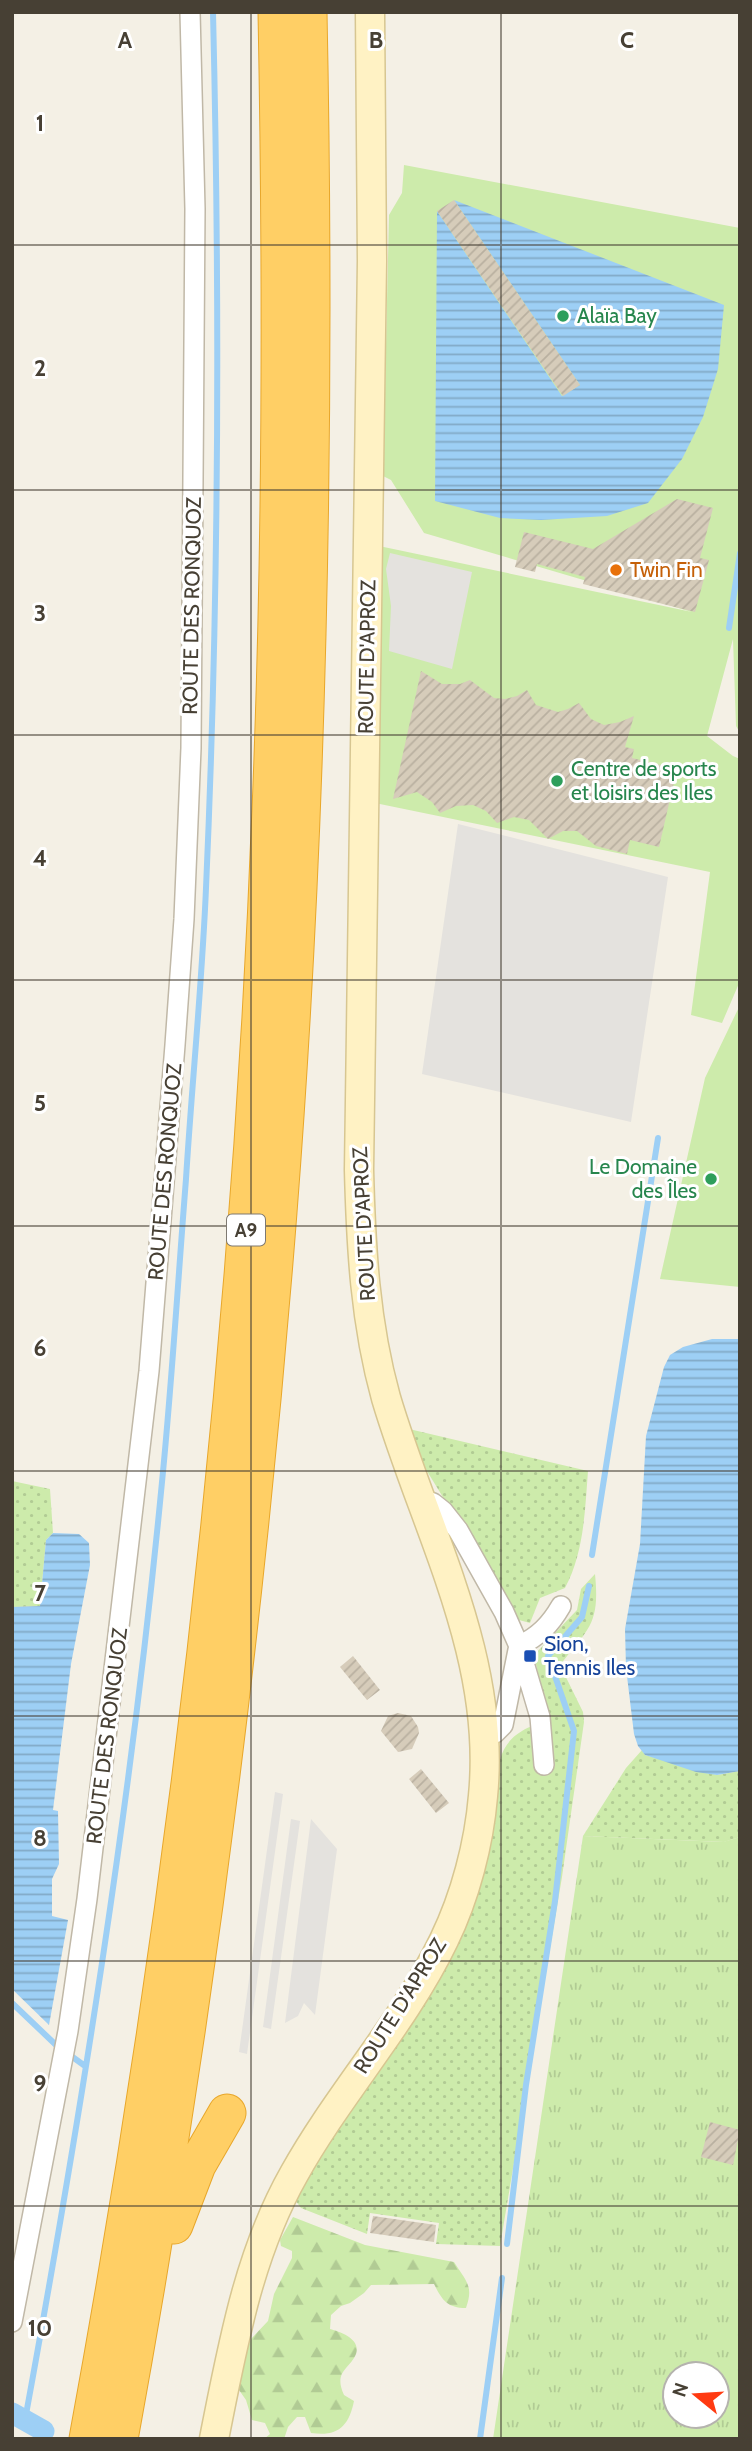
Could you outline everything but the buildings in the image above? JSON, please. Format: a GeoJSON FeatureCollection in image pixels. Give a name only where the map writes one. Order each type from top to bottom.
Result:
{"type":"FeatureCollection","features":[{"type":"Feature","properties":{"kind":"highway","name":"A9"},"geometry":{"type":"LineString","coordinates":[[88,2439],[142,2124],[178,1876],[215,1563],[246,1225],[267,908],[279,543],[281,282],[277,12]]}},
{"type":"Feature","properties":{"kind":"highway","name":"A9"},"geometry":{"type":"LineString","coordinates":[[119,2439],[176,2103],[213,1841],[244,1579],[264,1375],[290,1040],[305,715],[312,308],[308,12]]}},
{"type":"Feature","properties":{"kind":"highway"},"geometry":{"type":"LineString","coordinates":[[264,1375],[261,1584],[265,1627]]}},
{"type":"Feature","properties":{"kind":"highway"},"geometry":{"type":"LineString","coordinates":[[132,2367],[186,2191],[197,2165],[227,2113]]}},
{"type":"Feature","properties":{"kind":"street","name":"ROUTE DES RONQUOZ"},"geometry":{"type":"LineString","coordinates":[[12,2322],[68,2031],[87,1899],[149,1371],[184,919],[191,748],[194,435],[195,209],[190,12]]}},
{"type":"Feature","properties":{"kind":"street","name":"ROUTE D'APROZ"},"geometry":{"type":"LineString","coordinates":[[214,2439],[248,2286],[261,2244],[293,2175],[416,1989],[445,1939],[463,1892],[476,1841],[483,1797],[485,1737],[475,1661],[459,1605],[386,1397],[369,1319],[361,1246],[359,1170],[372,261],[370,12]]}},
{"type":"Feature","properties":{"kind":"street"},"geometry":{"type":"LineString","coordinates":[[421,1499],[433,1503],[443,1511],[458,1530],[504,1612],[519,1646],[540,1717],[544,1766]]}},
{"type":"Feature","properties":{"kind":"street"},"geometry":{"type":"LineString","coordinates":[[519,1646],[537,1637],[561,1606]]}},
{"type":"Feature","properties":{"kind":"street"},"geometry":{"type":"LineString","coordinates":[[485,1737],[495,1733],[503,1725],[519,1646]]}},
{"type":"Feature","properties":{"kind":"green space"},"geometry":{"type":"Polygon","coordinates":[[[404,165],[740,228],[740,733],[736,726],[733,639],[707,736],[740,759],[740,981],[722,1023],[691,1015],[710,872],[375,803],[379,546],[692,612],[424,533],[391,480],[383,476],[389,215],[402,193],[404,165]]]}},
{"type":"Feature","properties":{"kind":"green space","name":"Le Domaine des Îles"},"geometry":{"type":"Polygon","coordinates":[[[740,1005],[740,1287],[660,1279],[705,1078],[740,1005]]]}},
{"type":"Feature","properties":{"kind":"green space"},"geometry":{"type":"Polygon","coordinates":[[[409,1429],[588,1471],[582,1531],[571,1575],[565,1588],[540,1598],[530,1623],[519,1620],[506,1600],[422,1463],[409,1429]]]}},
{"type":"Feature","properties":{"kind":"green space"},"geometry":{"type":"Polygon","coordinates":[[[12,1481],[50,1489],[53,1533],[46,1540],[40,1606],[12,1607],[12,1481]]]}},
{"type":"Feature","properties":{"kind":"green space"},"geometry":{"type":"Polygon","coordinates":[[[595,1574],[594,1615],[585,1633],[560,1665],[583,1712],[584,1722],[562,1877],[500,2246],[436,2244],[439,2223],[370,2213],[367,2234],[301,2208],[295,2200],[335,2130],[496,1807],[497,1774],[506,1746],[525,1729],[548,1720],[534,1655],[577,1610],[581,1589],[595,1574]]]}},
{"type":"Feature","properties":{"kind":"green space"},"geometry":{"type":"Polygon","coordinates":[[[642,1750],[645,1755],[717,1775],[740,1771],[740,1837],[724,1842],[583,1836],[626,1768],[642,1750]]]}},
{"type":"Feature","properties":{"kind":"green space"},"geometry":{"type":"Polygon","coordinates":[[[583,1836],[723,1842],[740,1837],[740,2439],[493,2439],[583,1836]]]}},
{"type":"Feature","properties":{"kind":"green space"},"geometry":{"type":"Polygon","coordinates":[[[293,2217],[365,2245],[454,2262],[465,2279],[469,2294],[466,2308],[459,2308],[446,2302],[434,2284],[371,2285],[350,2303],[341,2306],[331,2315],[330,2329],[349,2337],[357,2349],[340,2381],[344,2395],[354,2401],[349,2417],[341,2428],[320,2434],[311,2433],[305,2417],[297,2417],[288,2427],[284,2439],[264,2439],[270,2434],[265,2423],[252,2420],[246,2400],[239,2390],[238,2373],[251,2339],[268,2321],[274,2294],[292,2258],[292,2251],[281,2246],[280,2240],[293,2217]]]}},
{"type":"Feature","properties":{"kind":"shaded area"},"geometry":{"type":"Polygon","coordinates":[[[390,553],[472,572],[452,669],[389,651],[391,606],[386,569],[390,553]]]}},
{"type":"Feature","properties":{"kind":"shaded area"},"geometry":{"type":"Polygon","coordinates":[[[458,824],[668,877],[631,1122],[422,1074],[458,824]]]}},
{"type":"Feature","properties":{"kind":"shaded area"},"geometry":{"type":"Polygon","coordinates":[[[275,1792],[283,1794],[247,2054],[239,2052],[275,1792]]]}},
{"type":"Feature","properties":{"kind":"shaded area"},"geometry":{"type":"Polygon","coordinates":[[[291,1819],[300,1821],[271,2029],[263,2027],[291,1819]]]}},
{"type":"Feature","properties":{"kind":"shaded area"},"geometry":{"type":"Polygon","coordinates":[[[311,1819],[337,1849],[315,2015],[304,2003],[298,2016],[285,2023],[311,1819]]]}},
{"type":"Feature","properties":{"kind":"water"},"geometry":{"type":"Polygon","coordinates":[[[454,200],[724,305],[718,369],[703,417],[682,459],[648,503],[607,516],[541,520],[500,518],[435,501],[437,211],[562,396],[580,385],[454,200]]]}},
{"type":"Feature","properties":{"kind":"water"},"geometry":{"type":"Polygon","coordinates":[[[712,1339],[740,1339],[740,1771],[717,1775],[696,1772],[645,1755],[638,1746],[634,1734],[626,1668],[625,1629],[640,1544],[646,1436],[664,1367],[670,1355],[683,1347],[712,1339]]]}},
{"type":"Feature","properties":{"kind":"water"},"geometry":{"type":"Polygon","coordinates":[[[53,1533],[79,1534],[89,1543],[90,1565],[71,1664],[53,1810],[58,1811],[59,1864],[52,1879],[52,1916],[68,1920],[49,2025],[12,1989],[12,1607],[40,1606],[46,1540],[53,1533]]]}},
{"type":"Feature","properties":{"kind":"waterway"},"geometry":{"type":"LineString","coordinates":[[25,2420],[104,1952],[150,1600],[172,1368],[202,961],[214,669],[217,231],[213,12]]}},
{"type":"Feature","properties":{"kind":"waterway"},"geometry":{"type":"LineString","coordinates":[[729,628],[740,553]]}},
{"type":"Feature","properties":{"kind":"waterway"},"geometry":{"type":"LineString","coordinates":[[592,1555],[658,1138]]}},
{"type":"Feature","properties":{"kind":"waterway"},"geometry":{"type":"LineString","coordinates":[[507,2244],[526,2085],[555,1901],[574,1731],[548,1656],[582,1617],[589,1586]]}},
{"type":"Feature","properties":{"kind":"waterway"},"geometry":{"type":"LineString","coordinates":[[12,2003],[56,2045],[85,2066]]}},
{"type":"Feature","properties":{"kind":"waterway"},"geometry":{"type":"LineString","coordinates":[[480,2439],[502,2278]]}},
{"type":"Feature","properties":{"kind":"waterway"},"geometry":{"type":"LineString","coordinates":[[12,2413],[44,2431]]}},
{"type":"Feature","properties":{"kind":"place","name":"Alaïa Bay"},"geometry":{"type":"Point","coordinates":[563,316]}},
{"type":"Feature","properties":{"kind":"place","name":"Twin Fin"},"geometry":{"type":"Point","coordinates":[616,570]}},
{"type":"Feature","properties":{"kind":"place","name":"Centre de sports et loisirs des Iles"},"geometry":{"type":"Point","coordinates":[557,781]}},
{"type":"Feature","properties":{"kind":"place","name":"Le Domaine des Îles"},"geometry":{"type":"Point","coordinates":[711,1179]}},
{"type":"Feature","properties":{"kind":"place","name":"Sion, Tennis Iles"},"geometry":{"type":"Point","coordinates":[530,1656]}}]}
